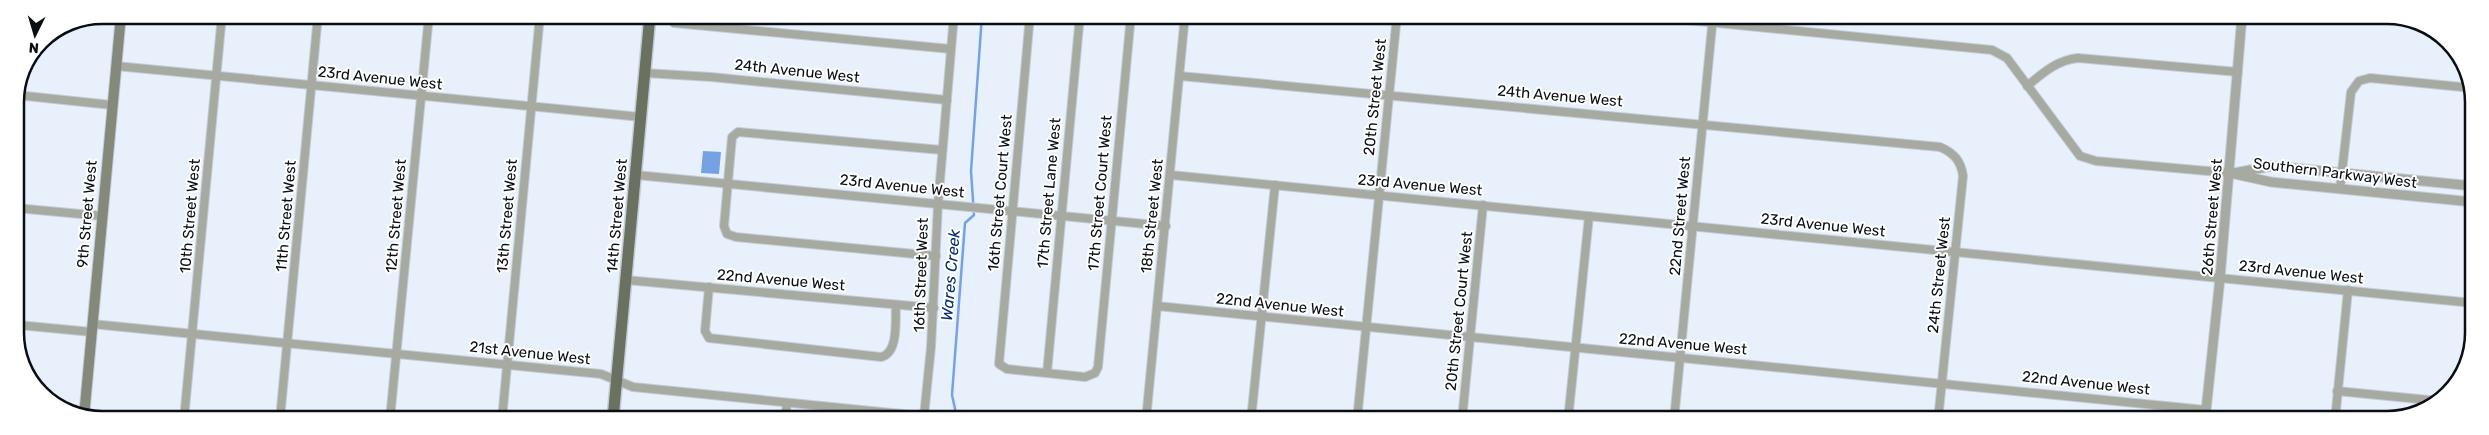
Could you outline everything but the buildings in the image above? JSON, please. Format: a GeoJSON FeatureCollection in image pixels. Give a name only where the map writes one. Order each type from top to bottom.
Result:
{"type":"FeatureCollection","features":[{"type":"Feature","properties":{"kind":"main road","name":"9th Street West"},"geometry":{"type":"LineString","coordinates":[[85,410],[120,24]]}},
{"type":"Feature","properties":{"kind":"main road","name":"14th Street West"},"geometry":{"type":"LineString","coordinates":[[614,411],[649,24]]}},
{"type":"Feature","properties":{"kind":"street","name":"10th Street West"},"geometry":{"type":"LineString","coordinates":[[185,411],[221,24]]}},
{"type":"Feature","properties":{"kind":"street","name":"11th Street West"},"geometry":{"type":"LineString","coordinates":[[281,411],[317,24]]}},
{"type":"Feature","properties":{"kind":"street","name":"12th Street West"},"geometry":{"type":"LineString","coordinates":[[391,411],[428,24]]}},
{"type":"Feature","properties":{"kind":"street","name":"13th Street West"},"geometry":{"type":"LineString","coordinates":[[503,411],[539,24]]}},
{"type":"Feature","properties":{"kind":"street"},"geometry":{"type":"LineString","coordinates":[[685,24],[951,49]]}},
{"type":"Feature","properties":{"kind":"street","name":"16th Street West"},"geometry":{"type":"LineString","coordinates":[[924,411],[934,308],[938,204],[953,24]]}},
{"type":"Feature","properties":{"kind":"street","name":"16th Street Court West"},"geometry":{"type":"LineString","coordinates":[[1029,24],[999,364],[1007,370],[1047,373]]}},
{"type":"Feature","properties":{"kind":"street","name":"17th Street Lane West"},"geometry":{"type":"LineString","coordinates":[[1047,373],[1079,24]]}},
{"type":"Feature","properties":{"kind":"street","name":"17th Street Court West"},"geometry":{"type":"LineString","coordinates":[[1047,373],[1085,377],[1095,373],[1098,367],[1130,24]]}},
{"type":"Feature","properties":{"kind":"street","name":"18th Street West"},"geometry":{"type":"LineString","coordinates":[[1147,411],[1184,24]]}},
{"type":"Feature","properties":{"kind":"street","name":"20th Street West"},"geometry":{"type":"LineString","coordinates":[[1358,411],[1396,24]]}},
{"type":"Feature","properties":{"kind":"street","name":"22nd Street West"},"geometry":{"type":"LineString","coordinates":[[1675,411],[1712,24]]}},
{"type":"Feature","properties":{"kind":"street"},"geometry":{"type":"LineString","coordinates":[[1765,24],[1992,50],[2006,58],[2075,152],[2087,159],[2230,174]]}},
{"type":"Feature","properties":{"kind":"street","name":"26th Street West"},"geometry":{"type":"LineString","coordinates":[[2206,410],[2230,174],[2241,24]]}},
{"type":"Feature","properties":{"kind":"street"},"geometry":{"type":"LineString","coordinates":[[2027,86],[2052,66],[2078,58],[2238,72]]}},
{"type":"Feature","properties":{"kind":"street","name":"23rd Avenue West"},"geometry":{"type":"LineString","coordinates":[[116,66],[641,117]]}},
{"type":"Feature","properties":{"kind":"street","name":"24th Avenue West"},"geometry":{"type":"LineString","coordinates":[[645,74],[711,77],[946,100]]}},
{"type":"Feature","properties":{"kind":"street","name":"24th Avenue West"},"geometry":{"type":"LineString","coordinates":[[1180,76],[1389,94],[1936,147]]}},
{"type":"Feature","properties":{"kind":"street"},"geometry":{"type":"LineString","coordinates":[[2340,189],[2351,92],[2359,81],[2370,78],[2464,87]]}},
{"type":"Feature","properties":{"kind":"street"},"geometry":{"type":"LineString","coordinates":[[24,97],[112,105]]}},
{"type":"Feature","properties":{"kind":"street"},"geometry":{"type":"LineString","coordinates":[[936,256],[736,237],[727,234],[724,226],[732,137],[734,134],[743,131],[942,150]]}},
{"type":"Feature","properties":{"kind":"street","name":"24th Street West"},"geometry":{"type":"LineString","coordinates":[[1936,147],[1947,150],[1954,156],[1962,169],[1939,411]]}},
{"type":"Feature","properties":{"kind":"street","name":"Southern Parkway West"},"geometry":{"type":"LineString","coordinates":[[2230,174],[2272,166],[2465,185]]}},
{"type":"Feature","properties":{"kind":"street","name":"23rd Avenue West"},"geometry":{"type":"LineString","coordinates":[[1171,174],[2465,301]]}},
{"type":"Feature","properties":{"kind":"street","name":"Southern Parkway West"},"geometry":{"type":"LineString","coordinates":[[2230,174],[2271,182],[2465,201]]}},
{"type":"Feature","properties":{"kind":"street","name":"23rd Avenue West"},"geometry":{"type":"LineString","coordinates":[[636,175],[1166,226]]}},
{"type":"Feature","properties":{"kind":"street"},"geometry":{"type":"LineString","coordinates":[[1252,411],[1275,185]]}},
{"type":"Feature","properties":{"kind":"street","name":"20th Street Court West"},"geometry":{"type":"LineString","coordinates":[[1463,411],[1483,205]]}},
{"type":"Feature","properties":{"kind":"street"},"geometry":{"type":"LineString","coordinates":[[24,209],[102,216]]}},
{"type":"Feature","properties":{"kind":"street"},"geometry":{"type":"LineString","coordinates":[[1569,411],[1589,216]]}},
{"type":"Feature","properties":{"kind":"street","name":"22nd Avenue West"},"geometry":{"type":"LineString","coordinates":[[626,280],[934,308]]}},
{"type":"Feature","properties":{"kind":"street"},"geometry":{"type":"LineString","coordinates":[[709,287],[705,331],[709,338],[881,357],[890,353],[893,342],[896,305]]}},
{"type":"Feature","properties":{"kind":"street"},"geometry":{"type":"LineString","coordinates":[[2335,411],[2348,290]]}},
{"type":"Feature","properties":{"kind":"street","name":"22nd Avenue West"},"geometry":{"type":"LineString","coordinates":[[1157,306],[2206,410]]}},
{"type":"Feature","properties":{"kind":"street","name":"21st Avenue West"},"geometry":{"type":"LineString","coordinates":[[24,325],[192,332],[397,352],[600,374],[633,387],[871,411]]}},
{"type":"Feature","properties":{"kind":"street"},"geometry":{"type":"LineString","coordinates":[[2338,391],[2428,400]]}},
{"type":"Feature","properties":{"kind":"street"},"geometry":{"type":"LineString","coordinates":[[786,411],[787,403]]}},
{"type":"Feature","properties":{"kind":"shaded area"},"geometry":{"type":"Polygon","coordinates":[[[703,151],[721,152],[719,174],[701,173],[703,151]]]}},
{"type":"Feature","properties":{"kind":"waterway","name":"Wares Creek"},"geometry":{"type":"LineString","coordinates":[[955,411],[952,395],[965,223],[974,215],[971,171],[981,24]]}}]}
